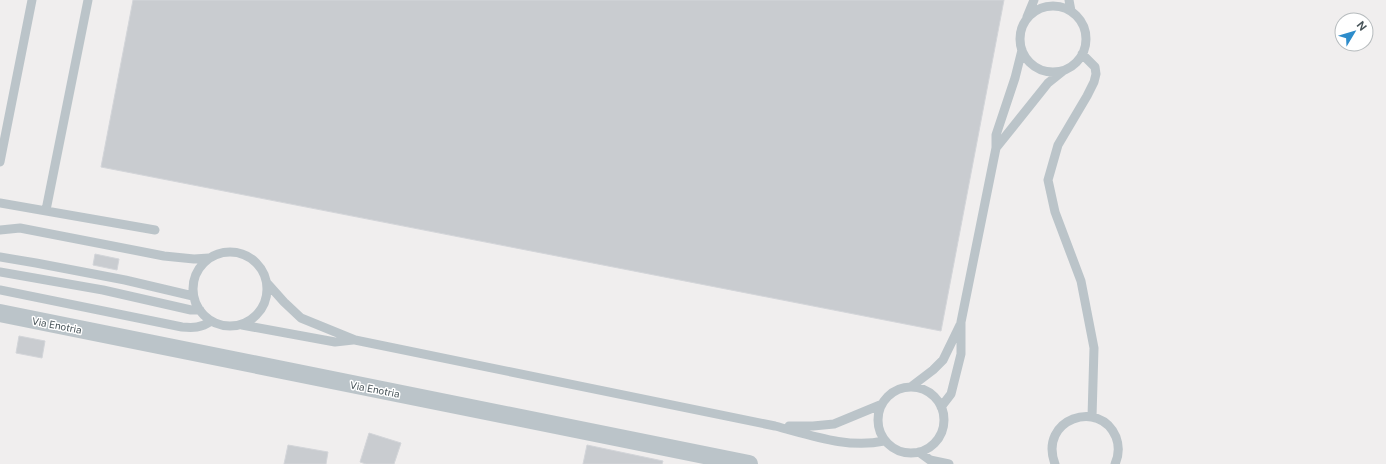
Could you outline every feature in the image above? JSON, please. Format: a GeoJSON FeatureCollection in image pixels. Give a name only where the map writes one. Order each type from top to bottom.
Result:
{"type":"FeatureCollection","features":[{"type":"Feature","properties":{"kind":"street","name":"Via Enotria"},"geometry":{"type":"LineString","coordinates":[[0,313],[750,464]]}},
{"type":"Feature","properties":{"kind":"lane"},"geometry":{"type":"LineString","coordinates":[[0,162],[32,0]]}},
{"type":"Feature","properties":{"kind":"lane"},"geometry":{"type":"LineString","coordinates":[[46,210],[88,0]]}},
{"type":"Feature","properties":{"kind":"lane"},"geometry":{"type":"LineString","coordinates":[[1034,0],[1021,30],[1020,40],[1022,50],[1027,60],[1035,67],[1044,71],[1054,72],[1065,70]]}},
{"type":"Feature","properties":{"kind":"lane"},"geometry":{"type":"LineString","coordinates":[[1069,0],[1071,12]]}},
{"type":"Feature","properties":{"kind":"lane"},"geometry":{"type":"LineString","coordinates":[[996,148],[1048,83],[1074,65],[1085,48],[1086,38],[1084,28],[1079,18],[1062,7],[1052,6],[1041,8],[1032,13],[1025,21]]}},
{"type":"Feature","properties":{"kind":"lane"},"geometry":{"type":"LineString","coordinates":[[942,407],[951,394],[961,354],[961,322],[996,148],[996,135],[1015,78],[1022,50]]}},
{"type":"Feature","properties":{"kind":"lane"},"geometry":{"type":"LineString","coordinates":[[1082,54],[1095,67],[1096,74],[1094,82],[1058,145],[1048,180],[1055,212],[1081,281],[1094,348],[1092,417]]}},
{"type":"Feature","properties":{"kind":"lane"},"geometry":{"type":"LineString","coordinates":[[0,203],[155,230]]}},
{"type":"Feature","properties":{"kind":"lane"},"geometry":{"type":"LineString","coordinates":[[0,230],[20,228],[164,256],[194,259],[209,258]]}},
{"type":"Feature","properties":{"kind":"lane"},"geometry":{"type":"LineString","coordinates":[[229,252],[240,253],[250,257],[258,264],[264,273],[267,283],[267,294],[259,313],[242,325],[231,327],[211,321],[202,314],[193,296],[193,285],[201,265],[209,258],[218,254],[229,252]]}},
{"type":"Feature","properties":{"kind":"lane"},"geometry":{"type":"LineString","coordinates":[[0,257],[36,262],[125,280],[193,296]]}},
{"type":"Feature","properties":{"kind":"lane"},"geometry":{"type":"LineString","coordinates":[[0,272],[95,289],[191,310],[200,310]]}},
{"type":"Feature","properties":{"kind":"lane"},"geometry":{"type":"LineString","coordinates":[[267,283],[301,318],[356,340],[775,426],[816,437],[850,443],[873,444],[884,441]]}},
{"type":"Feature","properties":{"kind":"lane"},"geometry":{"type":"LineString","coordinates":[[0,290],[182,327],[194,328],[204,326],[211,321]]}},
{"type":"Feature","properties":{"kind":"lane"},"geometry":{"type":"LineString","coordinates":[[912,386],[933,370],[943,360],[961,322]]}},
{"type":"Feature","properties":{"kind":"lane"},"geometry":{"type":"LineString","coordinates":[[242,325],[335,342],[356,340]]}},
{"type":"Feature","properties":{"kind":"lane"},"geometry":{"type":"LineString","coordinates":[[912,386],[930,392],[937,398],[942,407],[944,426],[941,435],[932,446],[919,452],[900,452],[884,441],[877,423],[878,414],[880,405],[893,391],[902,387],[912,386]]}},
{"type":"Feature","properties":{"kind":"lane"},"geometry":{"type":"LineString","coordinates":[[775,426],[813,426],[834,424],[880,405]]}},
{"type":"Feature","properties":{"kind":"lane"},"geometry":{"type":"LineString","coordinates":[[1055,464],[1052,457],[1051,447],[1053,438],[1065,423],[1073,418],[1083,416],[1101,420],[1109,426],[1115,434],[1118,443],[1118,452],[1115,464]]}},
{"type":"Feature","properties":{"kind":"lane"},"geometry":{"type":"LineString","coordinates":[[919,452],[930,460],[949,464]]}},
{"type":"Feature","properties":{"kind":"building"},"geometry":{"type":"Polygon","coordinates":[[[133,0],[1004,0],[941,331],[101,167],[133,0]]]}},
{"type":"Feature","properties":{"kind":"building"},"geometry":{"type":"Polygon","coordinates":[[[95,254],[119,259],[117,270],[93,265],[95,254]]]}},
{"type":"Feature","properties":{"kind":"building"},"geometry":{"type":"Polygon","coordinates":[[[19,336],[45,341],[42,358],[16,353],[19,336]]]}},
{"type":"Feature","properties":{"kind":"building"},"geometry":{"type":"Polygon","coordinates":[[[369,433],[401,443],[394,464],[366,464],[360,462],[369,433]]]}},
{"type":"Feature","properties":{"kind":"building"},"geometry":{"type":"Polygon","coordinates":[[[288,445],[328,452],[326,464],[284,464],[288,445]]]}},
{"type":"Feature","properties":{"kind":"building"},"geometry":{"type":"Polygon","coordinates":[[[587,445],[663,461],[662,464],[583,464],[587,445]]]}}]}
